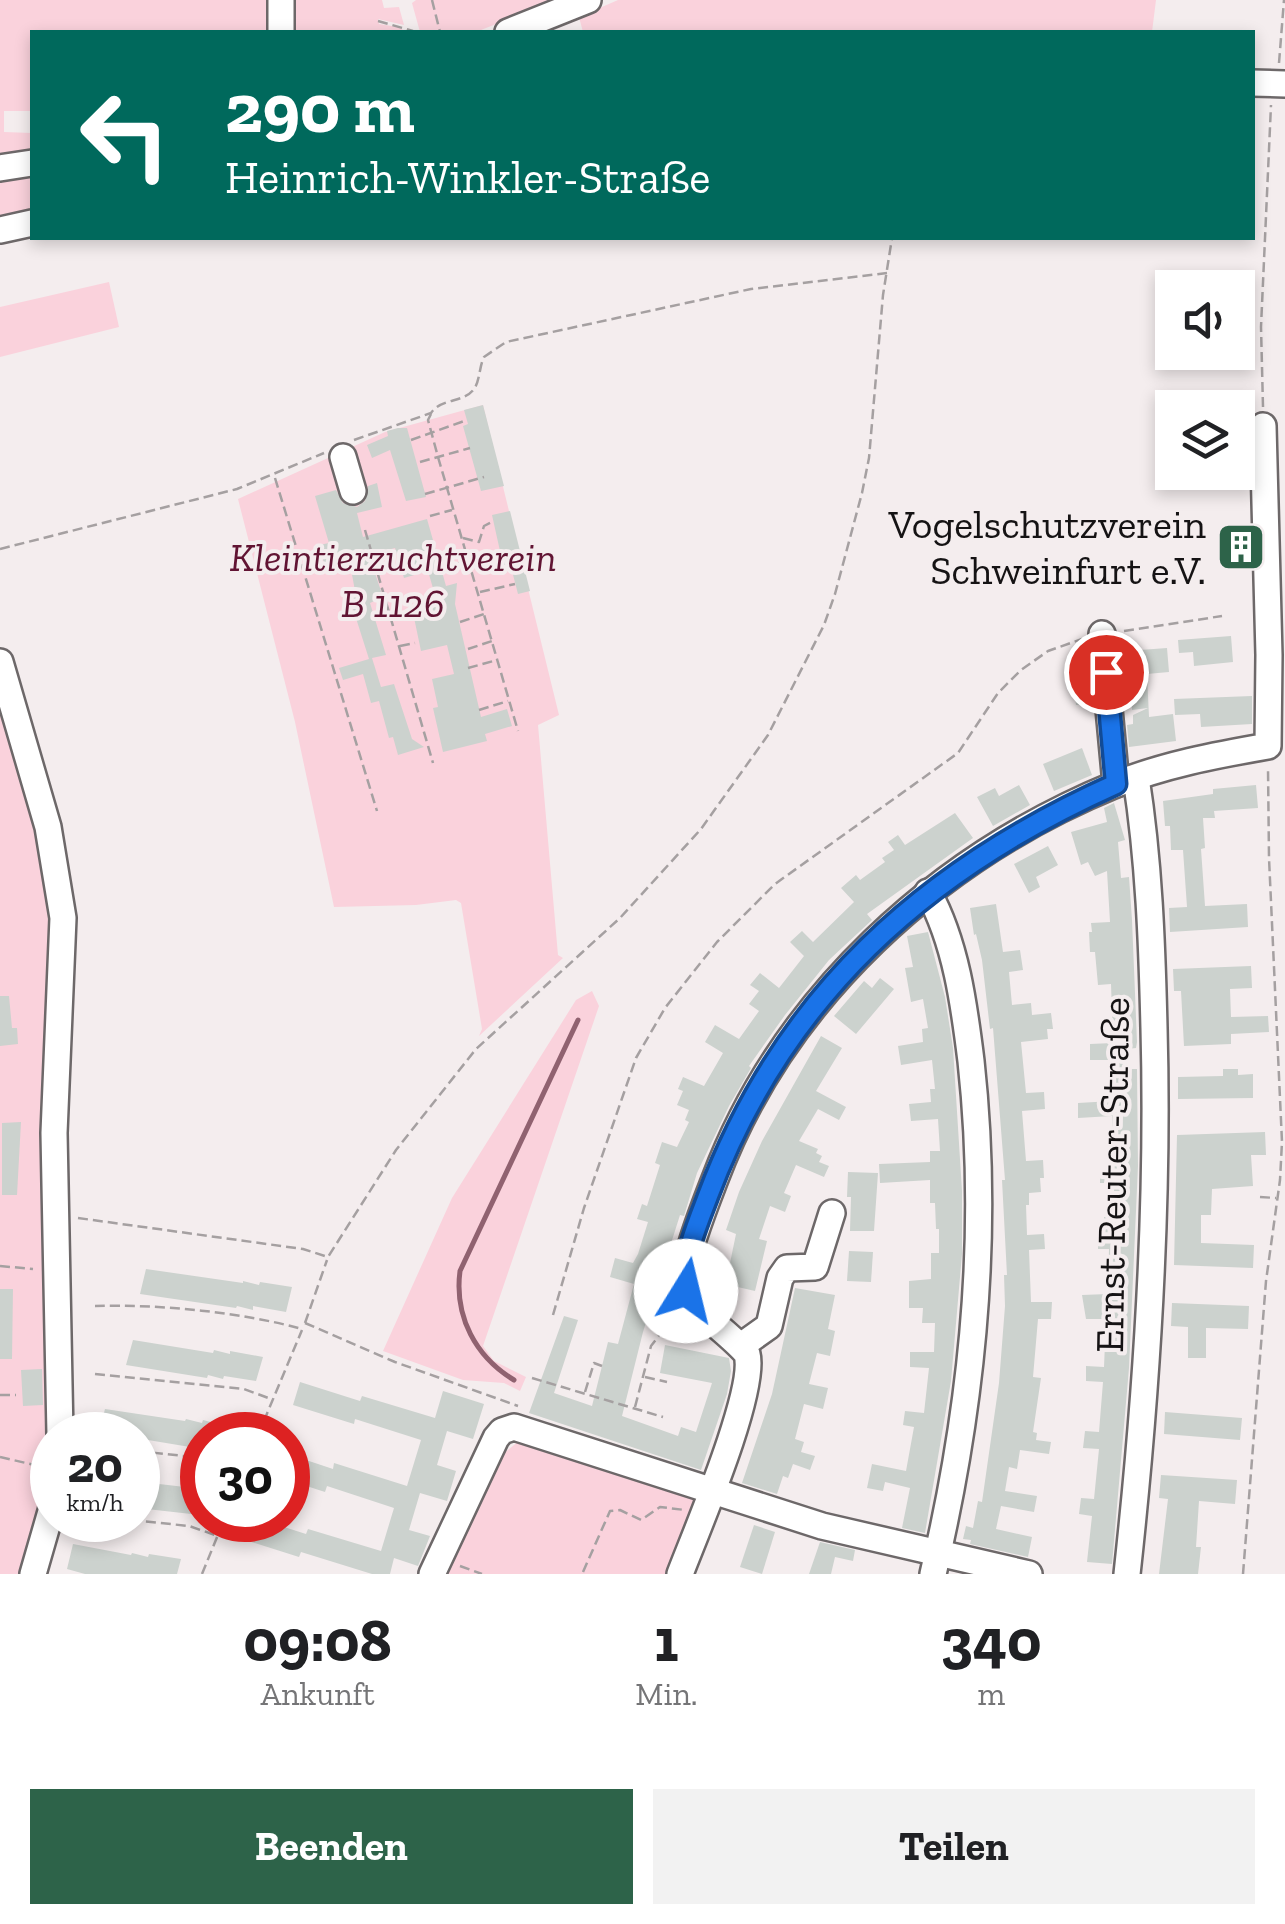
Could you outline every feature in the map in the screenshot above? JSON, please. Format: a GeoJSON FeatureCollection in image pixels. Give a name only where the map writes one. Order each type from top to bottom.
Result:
{"type":"FeatureCollection","features":[{"type":"Feature","properties":{"kind":"street"},"geometry":{"type":"LineString","coordinates":[[281,0],[281,30]]}},
{"type":"Feature","properties":{"kind":"street"},"geometry":{"type":"LineString","coordinates":[[513,30],[588,0]]}},
{"type":"Feature","properties":{"kind":"street"},"geometry":{"type":"LineString","coordinates":[[0,168],[30,163]]}},
{"type":"Feature","properties":{"kind":"street"},"geometry":{"type":"LineString","coordinates":[[0,230],[30,224]]}},
{"type":"Feature","properties":{"kind":"street"},"geometry":{"type":"LineString","coordinates":[[680,1574],[712,1491],[749,1374],[749,1360],[742,1346],[689,1296],[683,1283],[700,1218],[742,1117],[777,1058],[816,1004],[866,947],[928,892],[996,845],[1056,811],[1126,781],[1207,756],[1268,746],[1270,655],[1263,426]]}},
{"type":"Feature","properties":{"kind":"street"},"geometry":{"type":"LineString","coordinates":[[340,450],[353,491]]}},
{"type":"Feature","properties":{"kind":"street","name":"Ernst-Reuter-Straße"},"geometry":{"type":"LineString","coordinates":[[1102,634],[1126,781],[1144,830],[1150,923],[1155,1152],[1148,1361],[1127,1574]]}},
{"type":"Feature","properties":{"kind":"street"},"geometry":{"type":"LineString","coordinates":[[0,662],[48,828],[62,918],[54,1133],[59,1412]]}},
{"type":"Feature","properties":{"kind":"street"},"geometry":{"type":"LineString","coordinates":[[928,892],[940,914],[956,969],[968,1038],[980,1206],[969,1392],[956,1477],[935,1564]]}},
{"type":"Feature","properties":{"kind":"street"},"geometry":{"type":"LineString","coordinates":[[742,1346],[769,1326],[780,1278],[787,1268],[816,1267],[832,1212]]}},
{"type":"Feature","properties":{"kind":"street"},"geometry":{"type":"LineString","coordinates":[[435,1566],[496,1438],[514,1417],[523,1428],[935,1564],[1029,1574]]}},
{"type":"Feature","properties":{"kind":"street"},"geometry":{"type":"LineString","coordinates":[[33,1574],[42,1542]]}},
{"type":"Feature","properties":{"kind":"path"},"geometry":{"type":"LineString","coordinates":[[432,0],[440,30]]}},
{"type":"Feature","properties":{"kind":"path"},"geometry":{"type":"LineString","coordinates":[[1280,56],[1284,0]]}},
{"type":"Feature","properties":{"kind":"path"},"geometry":{"type":"LineString","coordinates":[[378,21],[410,30]]}},
{"type":"Feature","properties":{"kind":"path"},"geometry":{"type":"LineString","coordinates":[[1263,426],[1262,328],[1270,84]]}},
{"type":"Feature","properties":{"kind":"path"},"geometry":{"type":"LineString","coordinates":[[267,1412],[328,1257],[396,1150],[476,1049],[620,918],[701,829],[768,735],[824,625],[862,493],[892,240]]}},
{"type":"Feature","properties":{"kind":"path"},"geometry":{"type":"LineString","coordinates":[[518,731],[431,433],[428,420],[432,413],[440,404],[473,391],[484,358],[506,342],[752,290],[887,273]]}},
{"type":"Feature","properties":{"kind":"path"},"geometry":{"type":"LineString","coordinates":[[0,549],[238,489],[432,413]]}},
{"type":"Feature","properties":{"kind":"path"},"geometry":{"type":"LineString","coordinates":[[410,440],[466,420]]}},
{"type":"Feature","properties":{"kind":"path"},"geometry":{"type":"LineString","coordinates":[[420,462],[470,448]]}},
{"type":"Feature","properties":{"kind":"path"},"geometry":{"type":"LineString","coordinates":[[274,475],[376,811]]}},
{"type":"Feature","properties":{"kind":"path"},"geometry":{"type":"LineString","coordinates":[[425,494],[484,477]]}},
{"type":"Feature","properties":{"kind":"path"},"geometry":{"type":"LineString","coordinates":[[430,516],[453,509]]}},
{"type":"Feature","properties":{"kind":"path"},"geometry":{"type":"LineString","coordinates":[[462,538],[478,542],[484,526],[494,521]]}},
{"type":"Feature","properties":{"kind":"path"},"geometry":{"type":"LineString","coordinates":[[365,530],[433,763]]}},
{"type":"Feature","properties":{"kind":"path"},"geometry":{"type":"LineString","coordinates":[[441,568],[501,556]]}},
{"type":"Feature","properties":{"kind":"path"},"geometry":{"type":"LineString","coordinates":[[479,592],[515,584]]}},
{"type":"Feature","properties":{"kind":"path"},"geometry":{"type":"LineString","coordinates":[[460,622],[486,614]]}},
{"type":"Feature","properties":{"kind":"path"},"geometry":{"type":"LineString","coordinates":[[553,1315],[584,1208],[636,1058],[665,1008],[717,942],[775,884],[958,754],[998,693],[1048,651],[1102,634],[1222,616]]}},
{"type":"Feature","properties":{"kind":"path"},"geometry":{"type":"LineString","coordinates":[[468,649],[493,641]]}},
{"type":"Feature","properties":{"kind":"path"},"geometry":{"type":"LineString","coordinates":[[399,646],[415,643]]}},
{"type":"Feature","properties":{"kind":"path"},"geometry":{"type":"LineString","coordinates":[[468,668],[498,659]]}},
{"type":"Feature","properties":{"kind":"path"},"geometry":{"type":"LineString","coordinates":[[479,710],[510,701]]}},
{"type":"Feature","properties":{"kind":"path"},"geometry":{"type":"LineString","coordinates":[[1243,1574],[1266,1281],[1282,1142],[1268,746]]}},
{"type":"Feature","properties":{"kind":"path"},"geometry":{"type":"LineString","coordinates":[[1277,1050],[1285,1050]]}},
{"type":"Feature","properties":{"kind":"path"},"geometry":{"type":"LineString","coordinates":[[1260,1197],[1277,1198]]}},
{"type":"Feature","properties":{"kind":"path"},"geometry":{"type":"LineString","coordinates":[[54,1215],[304,1249],[328,1257]]}},
{"type":"Feature","properties":{"kind":"path"},"geometry":{"type":"LineString","coordinates":[[0,1266],[45,1270]]}},
{"type":"Feature","properties":{"kind":"path"},"geometry":{"type":"LineString","coordinates":[[635,1408],[651,1346],[689,1296]]}},
{"type":"Feature","properties":{"kind":"path"},"geometry":{"type":"LineString","coordinates":[[94,1306],[128,1305],[273,1321],[302,1328]]}},
{"type":"Feature","properties":{"kind":"path"},"geometry":{"type":"LineString","coordinates":[[305,1323],[514,1417]]}},
{"type":"Feature","properties":{"kind":"path"},"geometry":{"type":"LineString","coordinates":[[585,1392],[594,1363],[602,1366]]}},
{"type":"Feature","properties":{"kind":"path"},"geometry":{"type":"LineString","coordinates":[[95,1374],[244,1388],[272,1399]]}},
{"type":"Feature","properties":{"kind":"path"},"geometry":{"type":"LineString","coordinates":[[632,1375],[668,1382]]}},
{"type":"Feature","properties":{"kind":"path"},"geometry":{"type":"LineString","coordinates":[[532,1378],[663,1418]]}},
{"type":"Feature","properties":{"kind":"path"},"geometry":{"type":"LineString","coordinates":[[0,1396],[16,1395]]}},
{"type":"Feature","properties":{"kind":"path"},"geometry":{"type":"LineString","coordinates":[[0,1457],[30,1464]]}},
{"type":"Feature","properties":{"kind":"path"},"geometry":{"type":"LineString","coordinates":[[583,1572],[610,1511],[620,1510],[641,1520],[660,1508],[679,1508],[702,1516]]}},
{"type":"Feature","properties":{"kind":"path"},"geometry":{"type":"LineString","coordinates":[[202,1574],[215,1542]]}},
{"type":"Feature","properties":{"kind":"path"},"geometry":{"type":"LineString","coordinates":[[435,1566],[482,1574]]}},
{"type":"Feature","properties":{"kind":"green space"},"geometry":{"type":"Polygon","coordinates":[[[0,0],[273,0],[273,30],[30,30],[30,111],[4,111],[4,132],[30,133],[30,152],[0,156],[0,0]]]}},
{"type":"Feature","properties":{"kind":"green space"},"geometry":{"type":"Polygon","coordinates":[[[294,0],[382,0],[384,8],[399,7],[404,25],[378,19],[379,24],[403,30],[293,30],[294,0]]]}},
{"type":"Feature","properties":{"kind":"green space"},"geometry":{"type":"Polygon","coordinates":[[[557,0],[481,30],[419,30],[412,3],[557,0]]]}},
{"type":"Feature","properties":{"kind":"green space"},"geometry":{"type":"Polygon","coordinates":[[[618,0],[1156,0],[1152,30],[582,30],[579,17],[618,0]]]}},
{"type":"Feature","properties":{"kind":"green space"},"geometry":{"type":"Polygon","coordinates":[[[30,172],[30,216],[0,223],[0,177],[30,172]]]}},
{"type":"Feature","properties":{"kind":"green space"},"geometry":{"type":"Polygon","coordinates":[[[109,282],[119,327],[0,357],[0,307],[109,282]]]}},
{"type":"Feature","properties":{"kind":"green space","name":"Kleintierzuchtverein B 1126"},"geometry":{"type":"Polygon","coordinates":[[[483,405],[559,715],[538,725],[558,955],[563,958],[479,1036],[482,1029],[461,903],[456,900],[334,907],[295,722],[238,499],[385,432],[483,405]]]}},
{"type":"Feature","properties":{"kind":"green space"},"geometry":{"type":"Polygon","coordinates":[[[0,678],[25,761],[58,926],[52,1412],[30,1412],[33,1542],[23,1574],[0,1574],[0,678]]]}},
{"type":"Feature","properties":{"kind":"green space"},"geometry":{"type":"Polygon","coordinates":[[[592,991],[599,1006],[483,1346],[494,1361],[526,1377],[520,1391],[504,1383],[463,1380],[383,1351],[452,1198],[576,1000],[592,991]]]}},
{"type":"Feature","properties":{"kind":"green space"},"geometry":{"type":"Polygon","coordinates":[[[520,1440],[695,1497],[665,1574],[445,1574],[503,1454],[520,1440]]]}},
{"type":"Feature","properties":{"kind":"building"},"geometry":{"type":"Polygon","coordinates":[[[483,405],[504,486],[481,491],[463,426],[468,424],[464,410],[483,405]]]}},
{"type":"Feature","properties":{"kind":"building"},"geometry":{"type":"Polygon","coordinates":[[[398,428],[407,428],[426,497],[406,501],[390,450],[372,458],[367,445],[398,428]]]}},
{"type":"Feature","properties":{"kind":"building"},"geometry":{"type":"Polygon","coordinates":[[[377,483],[382,507],[357,513],[363,537],[427,519],[446,586],[457,583],[455,604],[481,717],[507,709],[512,726],[485,734],[487,741],[443,752],[433,708],[438,707],[432,679],[454,674],[447,645],[421,651],[412,608],[437,602],[428,571],[404,578],[395,548],[369,555],[383,597],[370,603],[386,655],[372,658],[381,687],[394,684],[412,739],[424,747],[398,755],[379,701],[371,703],[363,674],[343,680],[339,668],[369,659],[348,593],[355,591],[351,569],[327,574],[319,545],[329,543],[315,496],[336,490],[343,503],[357,507],[365,501],[368,486],[377,483]]]}},
{"type":"Feature","properties":{"kind":"building"},"geometry":{"type":"Polygon","coordinates":[[[510,511],[530,591],[518,594],[511,567],[504,569],[492,515],[510,511]]]}},
{"type":"Feature","properties":{"kind":"building","name":"Vogelschutzverein Schweinfurt e.V."},"geometry":{"type":"Polygon","coordinates":[[[1226,534],[1250,534],[1250,560],[1227,561],[1226,534]]]}},
{"type":"Feature","properties":{"kind":"building"},"geometry":{"type":"Polygon","coordinates":[[[1231,636],[1233,662],[1194,666],[1193,652],[1179,653],[1178,640],[1231,636]]]}},
{"type":"Feature","properties":{"kind":"building"},"geometry":{"type":"Polygon","coordinates":[[[1167,648],[1169,672],[1147,674],[1149,717],[1173,714],[1176,741],[1129,747],[1127,725],[1133,724],[1133,715],[1148,708],[1132,710],[1130,671],[1122,671],[1121,658],[1141,657],[1140,650],[1167,648]]]}},
{"type":"Feature","properties":{"kind":"building"},"geometry":{"type":"Polygon","coordinates":[[[1088,654],[1092,704],[1076,705],[1071,655],[1088,654]]]}},
{"type":"Feature","properties":{"kind":"building"},"geometry":{"type":"Polygon","coordinates":[[[1252,696],[1252,724],[1201,727],[1200,714],[1175,715],[1174,699],[1252,696]]]}},
{"type":"Feature","properties":{"kind":"building"},"geometry":{"type":"Polygon","coordinates":[[[1082,748],[1092,775],[1054,791],[1043,764],[1082,748]]]}},
{"type":"Feature","properties":{"kind":"building"},"geometry":{"type":"Polygon","coordinates":[[[1019,785],[1030,805],[993,826],[977,797],[995,788],[999,796],[1019,785]]]}},
{"type":"Feature","properties":{"kind":"building"},"geometry":{"type":"Polygon","coordinates":[[[1256,785],[1258,808],[1214,811],[1215,818],[1203,818],[1205,848],[1201,849],[1205,906],[1247,904],[1248,927],[1170,932],[1169,908],[1187,907],[1183,850],[1171,850],[1163,801],[1213,794],[1213,789],[1256,785]]]}},
{"type":"Feature","properties":{"kind":"building"},"geometry":{"type":"Polygon","coordinates":[[[1114,803],[1125,840],[1118,842],[1121,878],[1129,877],[1132,920],[1137,1042],[1136,1048],[1127,1049],[1127,1069],[1137,1069],[1138,1166],[1129,1368],[1112,1564],[1087,1562],[1092,1516],[1079,1514],[1081,1498],[1094,1499],[1099,1449],[1083,1448],[1085,1431],[1099,1432],[1103,1382],[1086,1381],[1086,1366],[1104,1367],[1106,1319],[1086,1319],[1082,1295],[1108,1294],[1109,1249],[1098,1249],[1098,1233],[1105,1233],[1104,1217],[1113,1212],[1114,1183],[1100,1183],[1100,1170],[1114,1170],[1112,1116],[1078,1118],[1078,1103],[1112,1101],[1111,1060],[1090,1060],[1090,1044],[1113,1043],[1111,984],[1098,985],[1089,932],[1091,923],[1110,922],[1107,871],[1095,876],[1088,862],[1081,865],[1071,832],[1107,822],[1104,808],[1114,803]]]}},
{"type":"Feature","properties":{"kind":"building"},"geometry":{"type":"Polygon","coordinates":[[[955,813],[973,838],[867,914],[872,920],[829,960],[785,1015],[749,1066],[697,1173],[684,1216],[680,1215],[643,1332],[622,1416],[678,1436],[681,1427],[696,1432],[712,1383],[660,1373],[665,1345],[729,1358],[727,1394],[701,1470],[529,1413],[564,1316],[578,1320],[554,1393],[592,1406],[608,1342],[618,1344],[634,1284],[610,1277],[615,1258],[633,1263],[638,1254],[648,1222],[637,1219],[642,1204],[647,1206],[660,1165],[655,1163],[662,1142],[677,1147],[689,1122],[685,1120],[689,1110],[677,1105],[683,1077],[704,1086],[723,1053],[705,1042],[715,1025],[739,1039],[759,1011],[749,1004],[759,991],[750,985],[760,973],[779,988],[804,956],[790,942],[802,931],[813,942],[854,902],[841,888],[856,875],[860,880],[885,862],[882,858],[894,850],[888,842],[898,835],[905,845],[955,813]]]}},
{"type":"Feature","properties":{"kind":"building"},"geometry":{"type":"Polygon","coordinates":[[[1048,846],[1058,865],[1036,877],[1040,887],[1029,893],[1014,864],[1048,846]]]}},
{"type":"Feature","properties":{"kind":"building"},"geometry":{"type":"Polygon","coordinates":[[[996,904],[1003,952],[1020,950],[1023,970],[1009,972],[1012,1005],[1031,1003],[1032,1015],[1051,1013],[1053,1029],[1047,1029],[1048,1039],[1021,1042],[1026,1093],[1044,1092],[1045,1109],[1022,1111],[1026,1161],[1043,1160],[1044,1178],[1040,1178],[1041,1192],[1029,1193],[1026,1205],[1027,1235],[1044,1234],[1045,1249],[1029,1250],[1031,1302],[1052,1302],[1051,1319],[1038,1319],[1033,1377],[1041,1378],[1033,1432],[1037,1433],[1036,1440],[1051,1442],[1049,1454],[1020,1450],[1017,1469],[1009,1467],[1005,1491],[1037,1496],[1034,1512],[1001,1506],[996,1529],[1032,1537],[1028,1557],[963,1539],[966,1526],[973,1528],[978,1501],[982,1502],[999,1383],[1007,1275],[1005,1180],[993,1028],[990,1029],[982,960],[970,908],[996,904]]]}},
{"type":"Feature","properties":{"kind":"building"},"geometry":{"type":"Polygon","coordinates":[[[928,932],[953,1048],[962,1254],[951,1381],[925,1533],[902,1528],[910,1488],[885,1482],[883,1491],[867,1488],[872,1464],[906,1471],[914,1427],[903,1425],[905,1411],[924,1413],[929,1368],[910,1367],[910,1352],[934,1352],[935,1323],[922,1323],[923,1308],[909,1308],[909,1281],[931,1279],[931,1253],[939,1253],[930,1180],[880,1183],[879,1164],[930,1162],[930,1151],[940,1151],[938,1119],[911,1121],[909,1104],[931,1102],[930,1089],[935,1089],[932,1060],[901,1065],[898,1046],[923,1042],[922,1029],[928,1028],[923,999],[911,1002],[905,968],[913,967],[907,936],[928,932]]]}},
{"type":"Feature","properties":{"kind":"building"},"geometry":{"type":"Polygon","coordinates":[[[1251,966],[1252,988],[1230,989],[1231,1017],[1268,1016],[1269,1032],[1231,1034],[1231,1044],[1184,1046],[1181,991],[1174,991],[1173,969],[1251,966]]]}},
{"type":"Feature","properties":{"kind":"building"},"geometry":{"type":"Polygon","coordinates":[[[880,978],[894,989],[856,1034],[834,1016],[864,981],[872,988],[880,978]]]}},
{"type":"Feature","properties":{"kind":"building"},"geometry":{"type":"Polygon","coordinates":[[[0,996],[9,996],[18,1044],[0,1046],[0,996]]]}},
{"type":"Feature","properties":{"kind":"building"},"geometry":{"type":"Polygon","coordinates":[[[821,1036],[842,1048],[816,1091],[846,1107],[839,1120],[818,1109],[799,1141],[818,1149],[816,1153],[822,1156],[819,1162],[829,1166],[824,1177],[796,1165],[784,1193],[791,1196],[785,1212],[770,1206],[759,1239],[767,1241],[755,1291],[716,1282],[721,1261],[730,1263],[736,1234],[726,1230],[739,1192],[762,1141],[821,1036]]]}},
{"type":"Feature","properties":{"kind":"building"},"geometry":{"type":"Polygon","coordinates":[[[1223,1069],[1238,1069],[1238,1075],[1253,1074],[1253,1098],[1178,1099],[1178,1077],[1223,1076],[1223,1069]]]}},
{"type":"Feature","properties":{"kind":"building"},"geometry":{"type":"Polygon","coordinates":[[[21,1122],[17,1195],[2,1195],[2,1123],[21,1122]]]}},
{"type":"Feature","properties":{"kind":"building"},"geometry":{"type":"Polygon","coordinates":[[[1265,1132],[1266,1155],[1251,1155],[1253,1186],[1212,1189],[1211,1215],[1201,1215],[1201,1243],[1254,1245],[1253,1268],[1174,1265],[1177,1135],[1265,1132]]]}},
{"type":"Feature","properties":{"kind":"building"},"geometry":{"type":"Polygon","coordinates":[[[848,1172],[878,1173],[874,1231],[850,1231],[848,1172]]]}},
{"type":"Feature","properties":{"kind":"building"},"geometry":{"type":"Polygon","coordinates":[[[849,1251],[873,1252],[871,1282],[847,1281],[849,1251]]]}},
{"type":"Feature","properties":{"kind":"building"},"geometry":{"type":"Polygon","coordinates":[[[146,1269],[292,1287],[286,1312],[253,1306],[253,1310],[236,1308],[140,1294],[146,1269]]]}},
{"type":"Feature","properties":{"kind":"building"},"geometry":{"type":"Polygon","coordinates":[[[795,1288],[835,1295],[828,1329],[835,1331],[830,1356],[817,1353],[809,1384],[828,1388],[823,1409],[804,1404],[795,1439],[804,1442],[801,1452],[815,1456],[810,1470],[793,1464],[788,1478],[783,1476],[777,1494],[742,1483],[772,1394],[795,1288]]]}},
{"type":"Feature","properties":{"kind":"building"},"geometry":{"type":"Polygon","coordinates":[[[0,1289],[13,1289],[12,1359],[0,1359],[0,1289]]]}},
{"type":"Feature","properties":{"kind":"building"},"geometry":{"type":"Polygon","coordinates":[[[1172,1303],[1249,1306],[1248,1329],[1206,1328],[1206,1358],[1188,1358],[1188,1327],[1171,1326],[1172,1303]]]}},
{"type":"Feature","properties":{"kind":"building"},"geometry":{"type":"Polygon","coordinates":[[[133,1340],[263,1357],[256,1381],[208,1375],[207,1378],[126,1365],[133,1340]]]}},
{"type":"Feature","properties":{"kind":"building"},"geometry":{"type":"Polygon","coordinates":[[[42,1369],[43,1405],[23,1406],[21,1370],[42,1369]]]}},
{"type":"Feature","properties":{"kind":"building"},"geometry":{"type":"Polygon","coordinates":[[[300,1382],[435,1418],[443,1391],[484,1404],[473,1439],[447,1431],[437,1465],[456,1471],[447,1501],[420,1493],[409,1530],[430,1536],[418,1566],[394,1558],[390,1574],[372,1574],[301,1552],[299,1557],[252,1542],[310,1542],[310,1530],[381,1551],[394,1508],[327,1486],[325,1492],[310,1487],[310,1461],[333,1469],[334,1463],[407,1486],[421,1440],[293,1405],[300,1382]]]}},
{"type":"Feature","properties":{"kind":"building"},"geometry":{"type":"Polygon","coordinates":[[[1165,1412],[1242,1418],[1240,1440],[1164,1434],[1165,1412]]]}},
{"type":"Feature","properties":{"kind":"building"},"geometry":{"type":"Polygon","coordinates":[[[160,1417],[180,1420],[180,1445],[160,1442],[160,1417]]]}},
{"type":"Feature","properties":{"kind":"building"},"geometry":{"type":"Polygon","coordinates":[[[1161,1475],[1237,1480],[1235,1504],[1199,1501],[1198,1574],[1159,1574],[1168,1499],[1159,1498],[1161,1475]]]}},
{"type":"Feature","properties":{"kind":"building"},"geometry":{"type":"Polygon","coordinates":[[[160,1484],[180,1486],[180,1513],[160,1510],[160,1484]]]}},
{"type":"Feature","properties":{"kind":"building"},"geometry":{"type":"Polygon","coordinates":[[[754,1525],[775,1532],[762,1574],[740,1567],[754,1525]]]}},
{"type":"Feature","properties":{"kind":"building"},"geometry":{"type":"Polygon","coordinates":[[[820,1542],[855,1550],[853,1561],[835,1557],[831,1574],[809,1574],[820,1542]]]}},
{"type":"Feature","properties":{"kind":"building"},"geometry":{"type":"Polygon","coordinates":[[[73,1544],[181,1559],[177,1574],[85,1574],[67,1569],[73,1544]]]}},
{"type":"Feature","properties":{"kind":"waterway"},"geometry":{"type":"LineString","coordinates":[[514,1380],[489,1360],[470,1334],[461,1304],[460,1271],[578,1020]]}},
{"type":"Feature","properties":{"kind":"place","name":"Vogelschutzverein Schweinfurt e.V."},"geometry":{"type":"Point","coordinates":[1241,547]}},
{"type":"Feature","properties":{"kind":"route"},"geometry":{"type":"LineString","coordinates":[[686,1291],[684,1272],[700,1218],[742,1117],[777,1058],[816,1004],[866,947],[928,892],[996,845],[1056,811],[1116,784],[1106,672]]}}]}
